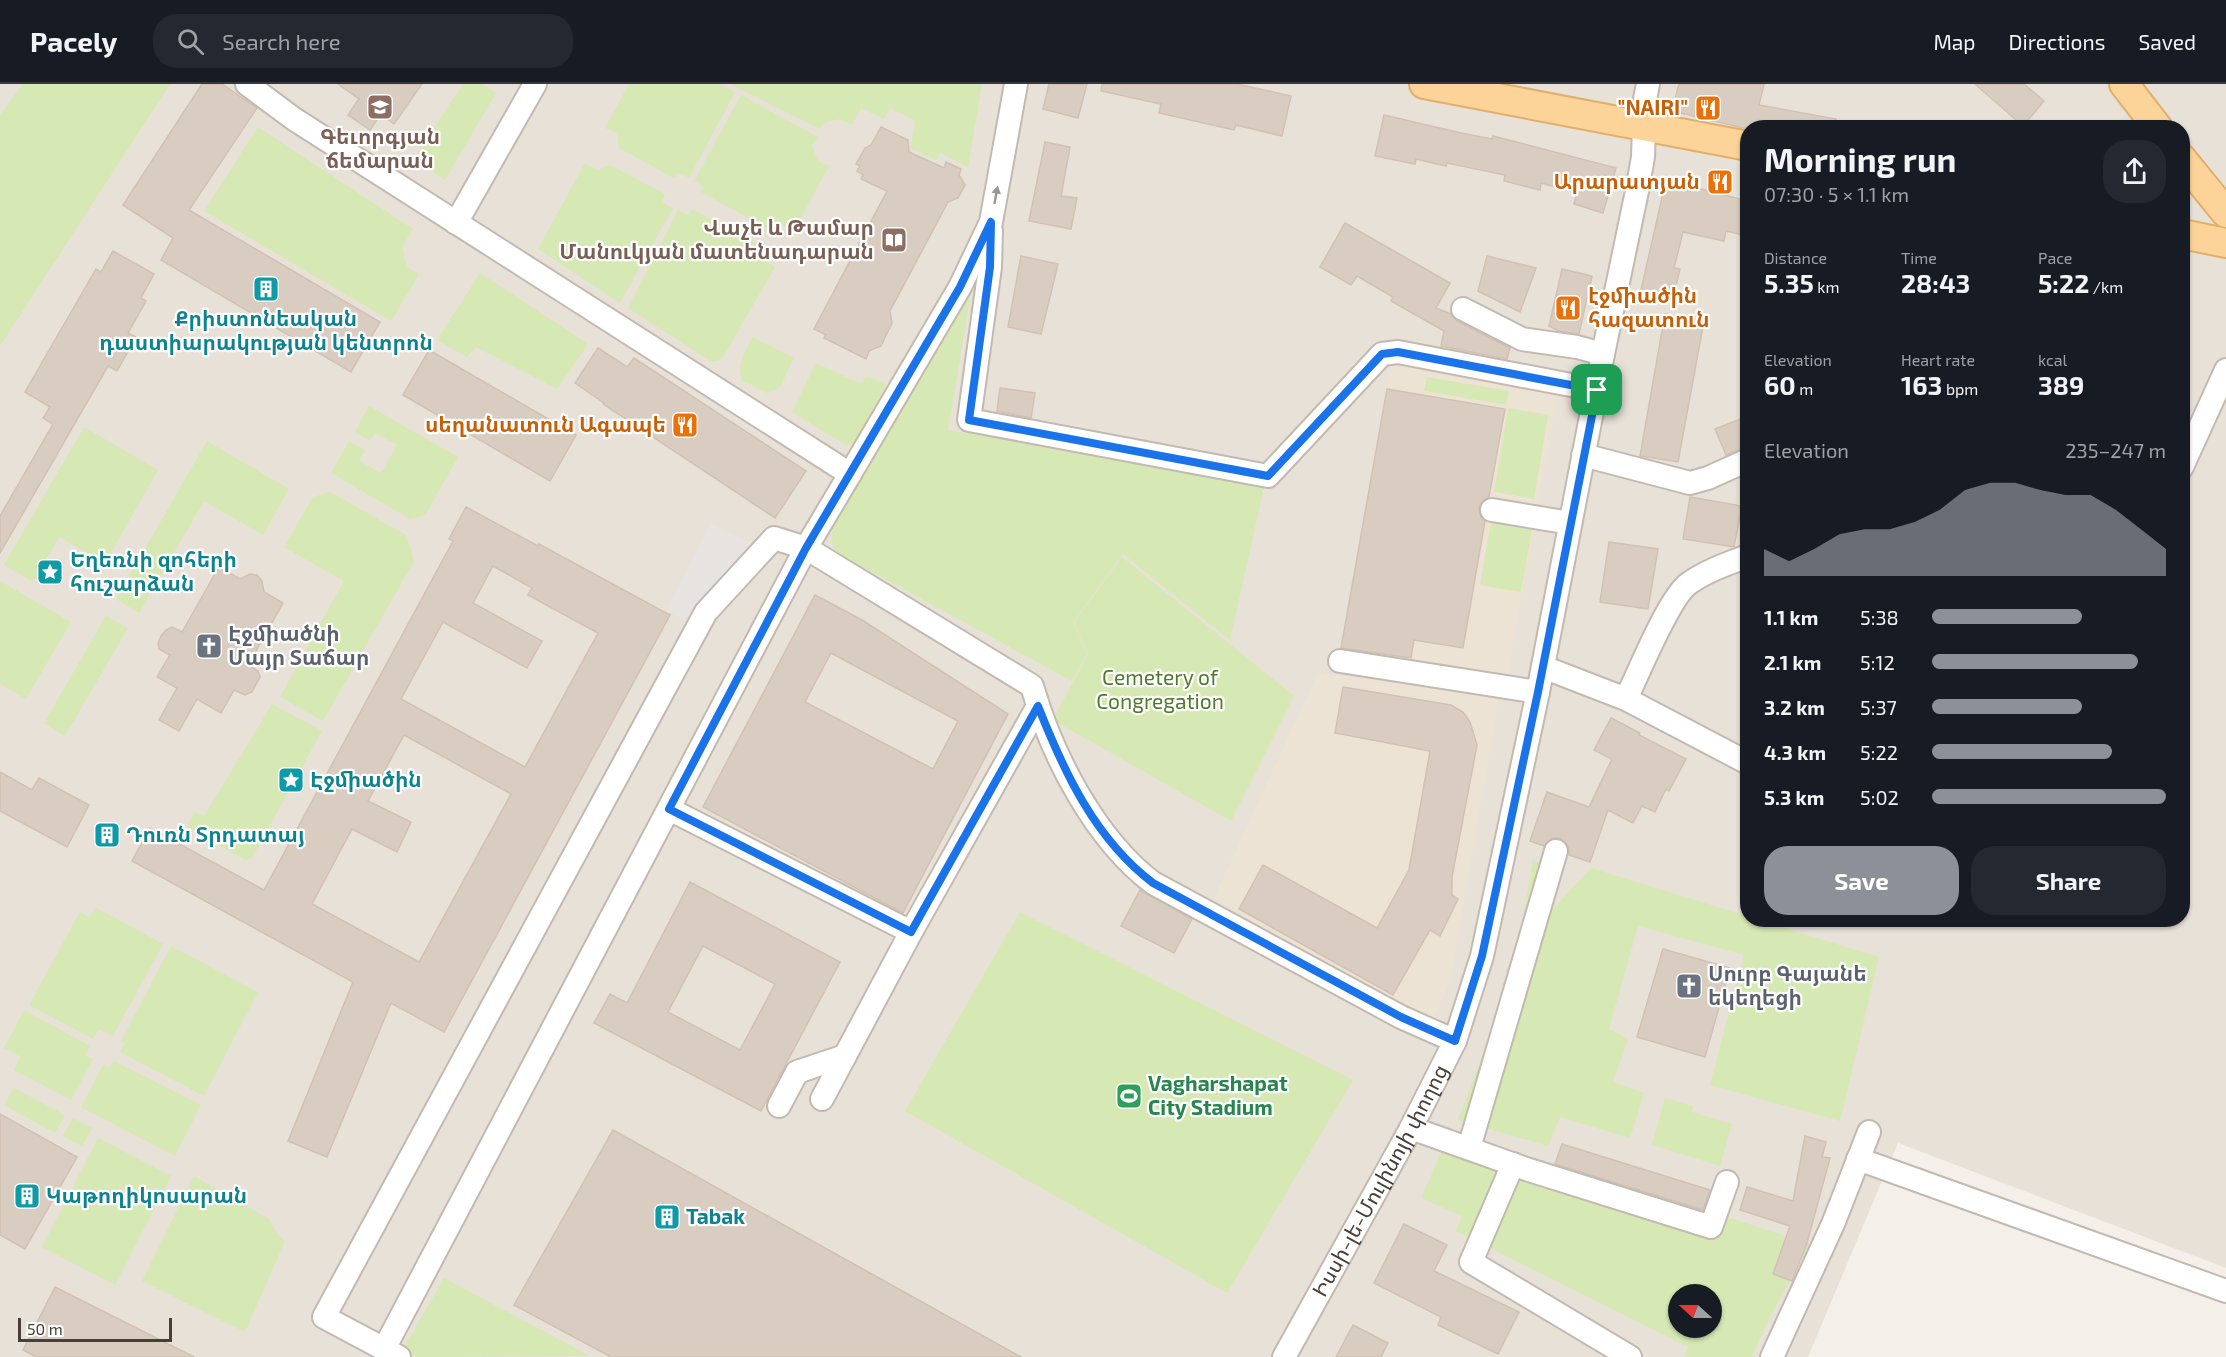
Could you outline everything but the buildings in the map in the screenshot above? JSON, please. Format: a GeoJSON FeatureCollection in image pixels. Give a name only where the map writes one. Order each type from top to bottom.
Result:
{"type":"FeatureCollection","features":[{"type":"Feature","properties":{"kind":"main road"},"geometry":{"type":"LineString","coordinates":[[1424,84],[1740,144]]}},
{"type":"Feature","properties":{"kind":"main road"},"geometry":{"type":"LineString","coordinates":[[2124,84],[2152,120]]}},
{"type":"Feature","properties":{"kind":"main road"},"geometry":{"type":"LineString","coordinates":[[2190,169],[2226,213]]}},
{"type":"Feature","properties":{"kind":"main road"},"geometry":{"type":"LineString","coordinates":[[2190,236],[2226,243]]}},
{"type":"Feature","properties":{"kind":"street"},"geometry":{"type":"LineString","coordinates":[[247,84],[294,119],[850,474]]}},
{"type":"Feature","properties":{"kind":"street"},"geometry":{"type":"LineString","coordinates":[[456,223],[535,84]]}},
{"type":"Feature","properties":{"kind":"street"},"geometry":{"type":"LineString","coordinates":[[1016,84],[991,222],[990,267],[969,420],[1268,476],[1382,354],[1398,352],[1597,390]]}},
{"type":"Feature","properties":{"kind":"street","name":"Իսսի-լե-Մուլինոյի փողոց"},"geometry":{"type":"LineString","coordinates":[[1284,1357],[1411,1128],[1455,1041],[1482,956],[1538,692],[1583,454],[1637,191],[1643,157],[1648,84]]}},
{"type":"Feature","properties":{"kind":"street"},"geometry":{"type":"LineString","coordinates":[[991,222],[960,287],[806,548],[669,809],[392,1353],[324,1317],[706,612],[774,538],[806,548],[1032,686],[1054,746],[1096,825],[1134,869],[1153,883],[1401,1017],[1455,1041]]}},
{"type":"Feature","properties":{"kind":"street"},"geometry":{"type":"LineString","coordinates":[[1462,309],[1522,339],[1577,347],[1603,354]]}},
{"type":"Feature","properties":{"kind":"street"},"geometry":{"type":"LineString","coordinates":[[2190,449],[2226,370]]}},
{"type":"Feature","properties":{"kind":"street"},"geometry":{"type":"LineString","coordinates":[[1583,454],[1689,483],[1708,478],[1740,464]]}},
{"type":"Feature","properties":{"kind":"street"},"geometry":{"type":"LineString","coordinates":[[1492,510],[1570,523]]}},
{"type":"Feature","properties":{"kind":"street"},"geometry":{"type":"LineString","coordinates":[[1626,699],[1673,603],[1686,585],[1710,571],[1740,559]]}},
{"type":"Feature","properties":{"kind":"street"},"geometry":{"type":"LineString","coordinates":[[1340,661],[1538,692]]}},
{"type":"Feature","properties":{"kind":"street"},"geometry":{"type":"LineString","coordinates":[[1543,667],[1626,699],[1740,759]]}},
{"type":"Feature","properties":{"kind":"street"},"geometry":{"type":"LineString","coordinates":[[822,1099],[911,932],[1038,706]]}},
{"type":"Feature","properties":{"kind":"street"},"geometry":{"type":"LineString","coordinates":[[669,809],[911,932]]}},
{"type":"Feature","properties":{"kind":"street"},"geometry":{"type":"LineString","coordinates":[[1469,1148],[1556,851]]}},
{"type":"Feature","properties":{"kind":"street"},"geometry":{"type":"LineString","coordinates":[[779,1106],[797,1072],[845,1056]]}},
{"type":"Feature","properties":{"kind":"street"},"geometry":{"type":"LineString","coordinates":[[1411,1128],[1513,1164],[1711,1227],[1726,1182]]}},
{"type":"Feature","properties":{"kind":"street"},"geometry":{"type":"LineString","coordinates":[[1772,1357],[1833,1224],[1869,1132]]}},
{"type":"Feature","properties":{"kind":"street"},"geometry":{"type":"LineString","coordinates":[[1858,1159],[2226,1292]]}},
{"type":"Feature","properties":{"kind":"street"},"geometry":{"type":"LineString","coordinates":[[1513,1164],[1471,1262],[1630,1357]]}},
{"type":"Feature","properties":{"kind":"shaded area"},"geometry":{"type":"Polygon","coordinates":[[[0,84],[2226,84],[2226,1268],[1898,1143],[1808,1357],[0,1357],[0,84]]]}},
{"type":"Feature","properties":{"kind":"shaded area"},"geometry":{"type":"Polygon","coordinates":[[[1396,340],[1562,370],[1507,678],[1341,649],[1396,340]]]}},
{"type":"Feature","properties":{"kind":"shaded area"},"geometry":{"type":"Polygon","coordinates":[[[711,524],[758,547],[694,627],[666,610],[711,524]]]}},
{"type":"Feature","properties":{"kind":"shaded area"},"geometry":{"type":"Polygon","coordinates":[[[1318,673],[1499,696],[1451,979],[1432,1022],[1214,898],[1318,673]]]}},
{"type":"Feature","properties":{"kind":"green space"},"geometry":{"type":"Polygon","coordinates":[[[23,84],[170,84],[0,346],[0,115],[23,84]]]}},
{"type":"Feature","properties":{"kind":"green space"},"geometry":{"type":"Polygon","coordinates":[[[463,84],[482,84],[496,93],[445,180],[413,160],[463,84]]]}},
{"type":"Feature","properties":{"kind":"green space"},"geometry":{"type":"Polygon","coordinates":[[[629,84],[719,84],[735,92],[689,178],[678,172],[674,178],[619,148],[617,133],[605,128],[629,84]]]}},
{"type":"Feature","properties":{"kind":"green space"},"geometry":{"type":"Polygon","coordinates":[[[730,84],[982,84],[968,167],[941,153],[936,160],[910,148],[916,121],[890,108],[884,119],[861,108],[852,125],[839,119],[824,123],[820,129],[730,84]]]}},
{"type":"Feature","properties":{"kind":"green space"},"geometry":{"type":"Polygon","coordinates":[[[741,95],[818,137],[812,146],[818,161],[829,166],[794,230],[782,225],[772,231],[701,192],[703,186],[694,181],[741,95]]]}},
{"type":"Feature","properties":{"kind":"green space"},"geometry":{"type":"Polygon","coordinates":[[[258,127],[413,229],[402,247],[407,267],[419,274],[391,321],[204,211],[258,127]]]}},
{"type":"Feature","properties":{"kind":"green space"},"geometry":{"type":"Polygon","coordinates":[[[585,163],[598,170],[610,165],[665,194],[662,202],[673,208],[620,303],[538,249],[585,163]]]}},
{"type":"Feature","properties":{"kind":"green space"},"geometry":{"type":"Polygon","coordinates":[[[692,209],[762,246],[763,259],[775,267],[723,357],[717,361],[710,361],[628,308],[678,210],[688,215],[692,209]]]}},
{"type":"Feature","properties":{"kind":"green space"},"geometry":{"type":"Polygon","coordinates":[[[480,273],[588,344],[557,389],[476,347],[467,357],[437,340],[480,273]]]}},
{"type":"Feature","properties":{"kind":"green space"},"geometry":{"type":"Polygon","coordinates":[[[972,287],[948,430],[1265,483],[1230,640],[1123,554],[1073,622],[1087,654],[1072,681],[836,551],[832,542],[833,528],[972,287]]]}},
{"type":"Feature","properties":{"kind":"green space"},"geometry":{"type":"Polygon","coordinates":[[[753,337],[794,358],[780,387],[767,393],[742,381],[740,375],[744,353],[753,337]]]}},
{"type":"Feature","properties":{"kind":"green space"},"geometry":{"type":"Polygon","coordinates":[[[816,363],[861,384],[867,376],[886,385],[855,444],[846,445],[792,412],[816,363]]]}},
{"type":"Feature","properties":{"kind":"green space"},"geometry":{"type":"Polygon","coordinates":[[[1427,377],[1509,391],[1506,405],[1424,391],[1427,377]]]}},
{"type":"Feature","properties":{"kind":"green space"},"geometry":{"type":"Polygon","coordinates":[[[369,406],[458,457],[425,515],[410,519],[331,473],[349,441],[365,450],[359,461],[381,473],[397,445],[375,433],[370,441],[355,432],[369,406]]]}},
{"type":"Feature","properties":{"kind":"green space"},"geometry":{"type":"Polygon","coordinates":[[[1508,408],[1548,415],[1534,499],[1494,492],[1508,408]]]}},
{"type":"Feature","properties":{"kind":"green space"},"geometry":{"type":"Polygon","coordinates":[[[84,427],[158,470],[105,563],[59,537],[33,582],[4,565],[84,427]]]}},
{"type":"Feature","properties":{"kind":"green space"},"geometry":{"type":"Polygon","coordinates":[[[207,441],[289,489],[263,535],[204,501],[139,613],[116,599],[207,441]]]}},
{"type":"Feature","properties":{"kind":"green space"},"geometry":{"type":"Polygon","coordinates":[[[330,492],[406,535],[414,561],[323,721],[280,697],[344,581],[284,547],[313,497],[330,492]]]}},
{"type":"Feature","properties":{"kind":"green space"},"geometry":{"type":"Polygon","coordinates":[[[1491,523],[1532,530],[1521,592],[1480,585],[1491,523]]]}},
{"type":"Feature","properties":{"kind":"green space","name":"Cemetery of Congregation"},"geometry":{"type":"Polygon","coordinates":[[[1122,557],[1294,696],[1231,821],[1053,720],[1088,654],[1074,622],[1122,557]]]}},
{"type":"Feature","properties":{"kind":"green space"},"geometry":{"type":"Polygon","coordinates":[[[0,581],[71,622],[26,699],[0,684],[0,581]]]}},
{"type":"Feature","properties":{"kind":"green space"},"geometry":{"type":"Polygon","coordinates":[[[106,616],[128,628],[65,736],[44,723],[106,616]]]}},
{"type":"Feature","properties":{"kind":"green space"},"geometry":{"type":"Polygon","coordinates":[[[272,704],[322,731],[252,858],[245,860],[187,827],[194,812],[204,816],[272,704]]]}},
{"type":"Feature","properties":{"kind":"green space"},"geometry":{"type":"Polygon","coordinates":[[[1533,860],[1557,869],[1551,911],[1591,868],[1740,914],[1740,927],[1780,927],[1879,957],[1840,1121],[1710,1085],[1744,955],[1638,926],[1609,1029],[1628,1039],[1613,1082],[1644,1093],[1630,1138],[1560,1117],[1548,1146],[1458,1120],[1514,971],[1533,860]]]}},
{"type":"Feature","properties":{"kind":"green space"},"geometry":{"type":"Polygon","coordinates":[[[95,907],[163,944],[113,1036],[99,1029],[93,1039],[29,1005],[80,912],[90,917],[95,907]]]}},
{"type":"Feature","properties":{"kind":"green space","name":"Vagharshapat City Stadium"},"geometry":{"type":"Polygon","coordinates":[[[1020,912],[1353,1080],[1227,1293],[905,1111],[1020,912]]]}},
{"type":"Feature","properties":{"kind":"green space"},"geometry":{"type":"Polygon","coordinates":[[[171,946],[258,992],[204,1096],[120,1052],[125,1043],[121,1041],[171,946]]]}},
{"type":"Feature","properties":{"kind":"green space"},"geometry":{"type":"Polygon","coordinates":[[[24,1010],[90,1046],[85,1055],[93,1059],[71,1100],[14,1070],[21,1057],[4,1048],[24,1010]]]}},
{"type":"Feature","properties":{"kind":"green space"},"geometry":{"type":"Polygon","coordinates":[[[114,1061],[201,1105],[175,1156],[81,1107],[103,1065],[110,1068],[114,1061]]]}},
{"type":"Feature","properties":{"kind":"green space"},"geometry":{"type":"Polygon","coordinates":[[[14,1088],[65,1115],[55,1133],[4,1105],[14,1088]]]}},
{"type":"Feature","properties":{"kind":"green space"},"geometry":{"type":"Polygon","coordinates":[[[1665,1098],[1693,1106],[1692,1112],[1732,1124],[1720,1166],[1652,1145],[1665,1098]]]}},
{"type":"Feature","properties":{"kind":"green space"},"geometry":{"type":"Polygon","coordinates":[[[73,1118],[92,1128],[82,1146],[63,1136],[73,1118]]]}},
{"type":"Feature","properties":{"kind":"green space"},"geometry":{"type":"Polygon","coordinates":[[[98,1138],[171,1176],[115,1285],[42,1247],[98,1138]]]}},
{"type":"Feature","properties":{"kind":"green space"},"geometry":{"type":"Polygon","coordinates":[[[1444,1146],[1712,1230],[1718,1214],[1810,1244],[1767,1323],[1752,1357],[1684,1357],[1688,1347],[1670,1338],[1722,1338],[1722,1284],[1668,1284],[1668,1337],[1456,1231],[1462,1216],[1421,1198],[1444,1146]]]}},
{"type":"Feature","properties":{"kind":"green space"},"geometry":{"type":"Polygon","coordinates":[[[194,1176],[269,1219],[277,1234],[285,1241],[245,1332],[142,1281],[194,1176]]]}},
{"type":"Feature","properties":{"kind":"green space"},"geometry":{"type":"Polygon","coordinates":[[[444,1278],[590,1356],[417,1357],[403,1349],[444,1278]]]}},
{"type":"Feature","properties":{"kind":"place","name":"Գեւորգյան ճեմարան"},"geometry":{"type":"Point","coordinates":[380,107]}},
{"type":"Feature","properties":{"kind":"place","name":"\"NAIRI\""},"geometry":{"type":"Point","coordinates":[1708,108]}},
{"type":"Feature","properties":{"kind":"place","name":"Արարատյան"},"geometry":{"type":"Point","coordinates":[1720,182]}},
{"type":"Feature","properties":{"kind":"place","name":"Վաչե և Թամար Մանուկյան մատենադարան"},"geometry":{"type":"Point","coordinates":[894,240]}},
{"type":"Feature","properties":{"kind":"place","name":"Քրիստոնեական դաստիարակության կենտրոն"},"geometry":{"type":"Point","coordinates":[266,289]}},
{"type":"Feature","properties":{"kind":"place","name":"էջմիածին հազատուն"},"geometry":{"type":"Point","coordinates":[1568,308]}},
{"type":"Feature","properties":{"kind":"place","name":"սեղանատուն Ագապե"},"geometry":{"type":"Point","coordinates":[685,425]}},
{"type":"Feature","properties":{"kind":"place","name":"Եղեռնի զոհերի հուշարձան"},"geometry":{"type":"Point","coordinates":[50,572]}},
{"type":"Feature","properties":{"kind":"place","name":"Էջմիածնի Մայր Տաճար"},"geometry":{"type":"Point","coordinates":[209,646]}},
{"type":"Feature","properties":{"kind":"place","name":"Էջմիածին"},"geometry":{"type":"Point","coordinates":[291,780]}},
{"type":"Feature","properties":{"kind":"place","name":"Դուռն Տրդատայ"},"geometry":{"type":"Point","coordinates":[107,835]}},
{"type":"Feature","properties":{"kind":"place","name":"Սուրբ Գայանե եկեղեցի"},"geometry":{"type":"Point","coordinates":[1689,986]}},
{"type":"Feature","properties":{"kind":"place","name":"Vagharshapat City Stadium"},"geometry":{"type":"Point","coordinates":[1129,1096]}},
{"type":"Feature","properties":{"kind":"place","name":"Կաթողիկոսարան"},"geometry":{"type":"Point","coordinates":[27,1196]}},
{"type":"Feature","properties":{"kind":"place","name":"Tabak"},"geometry":{"type":"Point","coordinates":[667,1217]}},
{"type":"Feature","properties":{"kind":"route"},"geometry":{"type":"LineString","coordinates":[[991,222],[990,267],[969,420],[1268,476],[1382,354],[1398,352],[1597,390],[1538,692],[1482,956],[1455,1041],[1401,1017],[1153,883],[1134,869],[1096,825],[1054,746],[1038,706],[911,932],[669,809],[806,548],[960,287],[991,222]]}}]}
